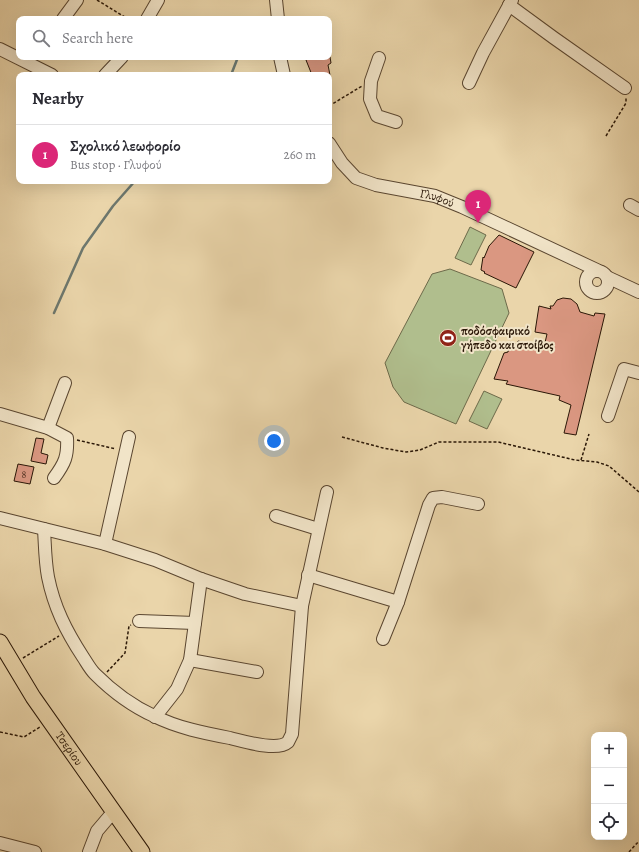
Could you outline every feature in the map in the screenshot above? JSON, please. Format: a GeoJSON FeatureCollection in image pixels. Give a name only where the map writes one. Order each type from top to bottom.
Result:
{"type":"FeatureCollection","features":[{"type":"Feature","properties":{"kind":"main road","name":"Τσερίου"},"geometry":{"type":"LineString","coordinates":[[0,642],[12,664],[50,721],[142,852]]}},
{"type":"Feature","properties":{"kind":"street"},"geometry":{"type":"LineString","coordinates":[[65,16],[77,0]]}},
{"type":"Feature","properties":{"kind":"street"},"geometry":{"type":"LineString","coordinates":[[149,16],[158,0]]}},
{"type":"Feature","properties":{"kind":"street"},"geometry":{"type":"LineString","coordinates":[[278,16],[279,2]]}},
{"type":"Feature","properties":{"kind":"street"},"geometry":{"type":"LineString","coordinates":[[470,83],[483,53],[511,2],[554,38],[625,88]]}},
{"type":"Feature","properties":{"kind":"street"},"geometry":{"type":"LineString","coordinates":[[0,49],[16,54]]}},
{"type":"Feature","properties":{"kind":"street"},"geometry":{"type":"LineString","coordinates":[[379,58],[371,81],[370,100],[377,116],[396,122]]}},
{"type":"Feature","properties":{"kind":"street"},"geometry":{"type":"LineString","coordinates":[[33,60],[48,72]]}},
{"type":"Feature","properties":{"kind":"street"},"geometry":{"type":"LineString","coordinates":[[108,72],[119,60]]}},
{"type":"Feature","properties":{"kind":"street"},"geometry":{"type":"LineString","coordinates":[[281,60],[283,72]]}},
{"type":"Feature","properties":{"kind":"street","name":"Γλυφού"},"geometry":{"type":"LineString","coordinates":[[332,148],[342,163],[356,178],[376,185],[435,196],[462,207],[639,292]]}},
{"type":"Feature","properties":{"kind":"street"},"geometry":{"type":"LineString","coordinates":[[608,416],[624,369],[639,373]]}},
{"type":"Feature","properties":{"kind":"street"},"geometry":{"type":"LineString","coordinates":[[48,428],[65,383]]}},
{"type":"Feature","properties":{"kind":"street"},"geometry":{"type":"LineString","coordinates":[[0,414],[48,428],[67,438],[68,450],[65,461],[54,478]]}},
{"type":"Feature","properties":{"kind":"street"},"geometry":{"type":"LineString","coordinates":[[105,544],[128,437]]}},
{"type":"Feature","properties":{"kind":"street"},"geometry":{"type":"LineString","coordinates":[[44,529],[48,576],[57,611],[67,631],[94,673],[100,679],[133,705],[155,717],[204,733],[280,747],[286,745],[292,734],[302,606],[326,492]]}},
{"type":"Feature","properties":{"kind":"street"},"geometry":{"type":"LineString","coordinates":[[383,639],[398,602],[429,505],[433,498],[442,497],[478,504]]}},
{"type":"Feature","properties":{"kind":"street"},"geometry":{"type":"LineString","coordinates":[[276,516],[318,529]]}},
{"type":"Feature","properties":{"kind":"street"},"geometry":{"type":"LineString","coordinates":[[0,518],[105,544],[156,560],[201,579],[245,594],[302,606]]}},
{"type":"Feature","properties":{"kind":"street"},"geometry":{"type":"LineString","coordinates":[[308,576],[398,602]]}},
{"type":"Feature","properties":{"kind":"street"},"geometry":{"type":"LineString","coordinates":[[155,717],[177,689],[190,660],[201,579]]}},
{"type":"Feature","properties":{"kind":"street"},"geometry":{"type":"LineString","coordinates":[[139,621],[196,623]]}},
{"type":"Feature","properties":{"kind":"street"},"geometry":{"type":"LineString","coordinates":[[190,660],[257,672]]}},
{"type":"Feature","properties":{"kind":"street"},"geometry":{"type":"LineString","coordinates":[[89,852],[97,831],[114,811]]}},
{"type":"Feature","properties":{"kind":"street"},"geometry":{"type":"LineString","coordinates":[[0,843],[36,852]]}},
{"type":"Feature","properties":{"kind":"path"},"geometry":{"type":"LineString","coordinates":[[97,0],[123,16]]}},
{"type":"Feature","properties":{"kind":"path"},"geometry":{"type":"LineString","coordinates":[[332,104],[371,81]]}},
{"type":"Feature","properties":{"kind":"path"},"geometry":{"type":"LineString","coordinates":[[606,136],[626,103],[625,88]]}},
{"type":"Feature","properties":{"kind":"path"},"geometry":{"type":"LineString","coordinates":[[581,460],[589,434]]}},
{"type":"Feature","properties":{"kind":"path"},"geometry":{"type":"LineString","coordinates":[[67,438],[126,451]]}},
{"type":"Feature","properties":{"kind":"path"},"geometry":{"type":"LineString","coordinates":[[342,438],[406,452],[420,450],[439,442],[498,442],[581,460],[597,462],[609,466],[639,492]]}},
{"type":"Feature","properties":{"kind":"path"},"geometry":{"type":"LineString","coordinates":[[100,679],[125,653],[128,626],[139,621]]}},
{"type":"Feature","properties":{"kind":"path"},"geometry":{"type":"LineString","coordinates":[[12,664],[67,631]]}},
{"type":"Feature","properties":{"kind":"path"},"geometry":{"type":"LineString","coordinates":[[0,732],[24,737],[50,721]]}},
{"type":"Feature","properties":{"kind":"path"},"geometry":{"type":"LineString","coordinates":[[629,852],[639,841]]}},
{"type":"Feature","properties":{"kind":"green space"},"geometry":{"type":"Polygon","coordinates":[[[470,227],[486,235],[471,265],[455,258],[470,227]]]}},
{"type":"Feature","properties":{"kind":"green space","name":"ποδόσφαιρικό γήπεδο και στοίβος"},"geometry":{"type":"Polygon","coordinates":[[[450,269],[502,289],[509,313],[456,424],[404,402],[393,387],[385,363],[432,274],[450,269]]]}},
{"type":"Feature","properties":{"kind":"green space"},"geometry":{"type":"Polygon","coordinates":[[[484,391],[502,399],[487,429],[469,421],[484,391]]]}},
{"type":"Feature","properties":{"kind":"building"},"geometry":{"type":"Polygon","coordinates":[[[306,60],[330,60],[331,63],[328,65],[329,72],[311,72],[306,60]]]}},
{"type":"Feature","properties":{"kind":"building"},"geometry":{"type":"Polygon","coordinates":[[[499,235],[534,252],[516,288],[484,273],[485,272],[481,270],[483,257],[484,258],[489,246],[499,235]]]}},
{"type":"Feature","properties":{"kind":"building"},"geometry":{"type":"Polygon","coordinates":[[[563,298],[571,299],[577,304],[580,312],[594,316],[595,313],[605,314],[576,435],[564,433],[571,405],[559,400],[560,396],[506,384],[508,381],[494,379],[504,353],[508,352],[510,342],[517,344],[518,341],[544,347],[547,334],[535,332],[539,306],[551,309],[550,306],[553,306],[557,300],[563,298]]]}},
{"type":"Feature","properties":{"kind":"building"},"geometry":{"type":"Polygon","coordinates":[[[36,438],[44,439],[41,453],[48,455],[46,464],[31,461],[36,438]]]}},
{"type":"Feature","properties":{"kind":"building"},"geometry":{"type":"Polygon","coordinates":[[[18,464],[34,467],[30,484],[14,481],[18,464]]]}},
{"type":"Feature","properties":{"kind":"waterway"},"geometry":{"type":"LineString","coordinates":[[232,72],[237,60]]}},
{"type":"Feature","properties":{"kind":"waterway"},"geometry":{"type":"LineString","coordinates":[[54,313],[83,248],[113,206],[132,184]]}},
{"type":"Feature","properties":{"kind":"place","name":"Σχολικό λεωφορίο"},"geometry":{"type":"Point","coordinates":[478,223]}},
{"type":"Feature","properties":{"kind":"place","name":"ποδόσφαιρικό γήπεδο και στοίβος"},"geometry":{"type":"Point","coordinates":[448,338]}}]}
